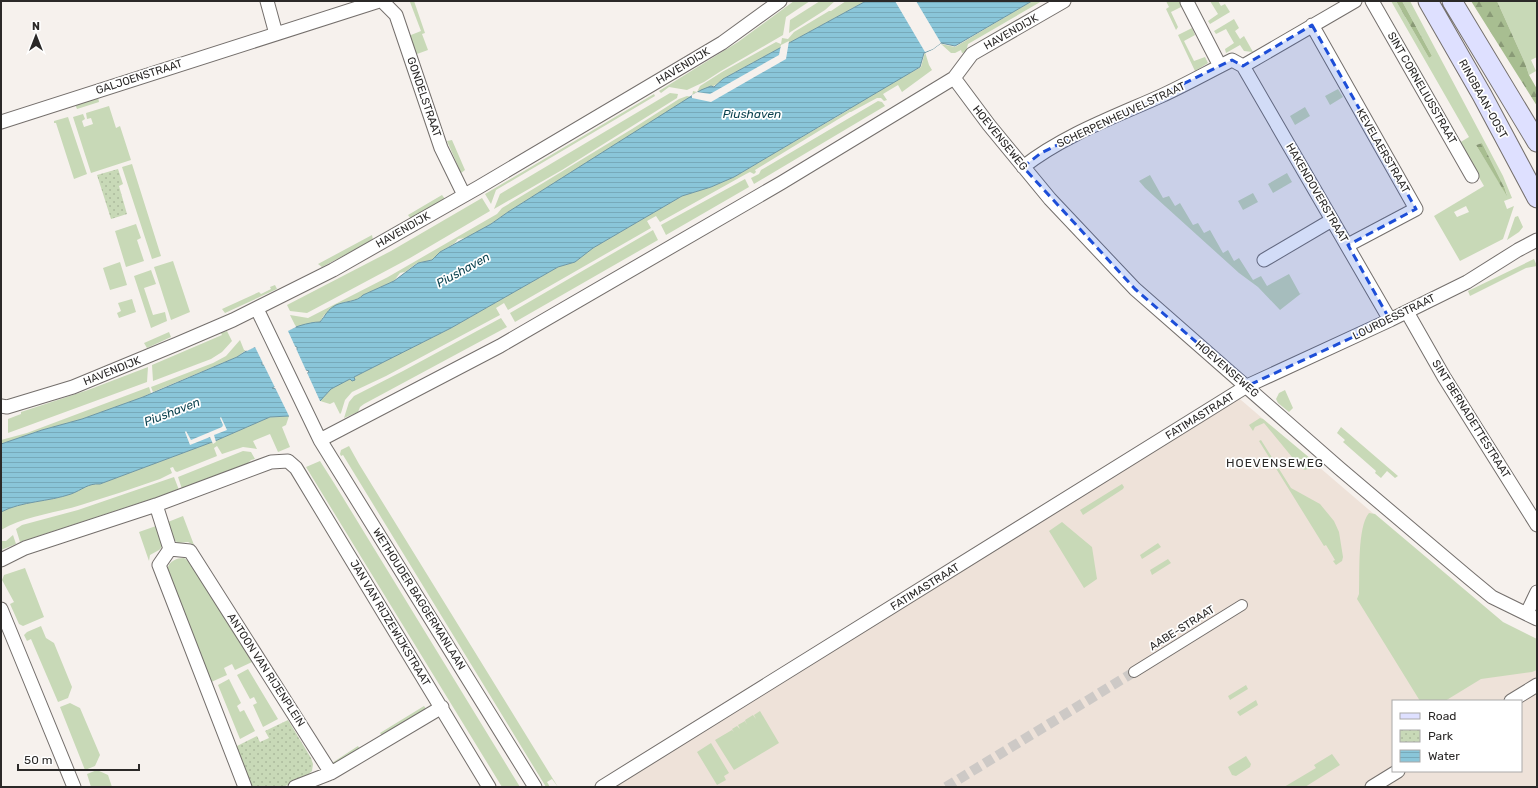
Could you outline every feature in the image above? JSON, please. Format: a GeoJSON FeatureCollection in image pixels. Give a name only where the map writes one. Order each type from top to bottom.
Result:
{"type":"FeatureCollection","features":[{"type":"Feature","properties":{"kind":"main road","name":"RINGBAAN-OOST"},"geometry":{"type":"LineString","coordinates":[[1428,1],[1482,95],[1537,198]]}},
{"type":"Feature","properties":{"kind":"main road","name":"RINGBAAN-OOST"},"geometry":{"type":"LineString","coordinates":[[1452,1],[1537,142]]}},
{"type":"Feature","properties":{"kind":"street"},"geometry":{"type":"LineString","coordinates":[[267,1],[276,34]]}},
{"type":"Feature","properties":{"kind":"street","name":"GALJOENSTRAAT"},"geometry":{"type":"LineString","coordinates":[[1,122],[381,1]]}},
{"type":"Feature","properties":{"kind":"street","name":"GONDELSTRAAT"},"geometry":{"type":"LineString","coordinates":[[381,1],[396,14],[441,148],[464,195]]}},
{"type":"Feature","properties":{"kind":"street","name":"HAVENDIJK"},"geometry":{"type":"LineString","coordinates":[[1,406],[7,407],[73,387],[257,309],[333,270],[464,195],[722,43],[780,1]]}},
{"type":"Feature","properties":{"kind":"street","name":"HAVENDIJK"},"geometry":{"type":"LineString","coordinates":[[320,440],[500,346],[781,183],[954,78],[972,54],[1064,1]]}},
{"type":"Feature","properties":{"kind":"street"},"geometry":{"type":"LineString","coordinates":[[1243,66],[1354,1]]}},
{"type":"Feature","properties":{"kind":"street","name":"SINT CORNELIUSSTRAAT"},"geometry":{"type":"LineString","coordinates":[[1372,1],[1472,176]]}},
{"type":"Feature","properties":{"kind":"street"},"geometry":{"type":"LineString","coordinates":[[1187,2],[1220,66]]}},
{"type":"Feature","properties":{"kind":"street","name":"KEVELAERSTRAAT"},"geometry":{"type":"LineString","coordinates":[[1312,25],[1416,208],[1348,245]]}},
{"type":"Feature","properties":{"kind":"street","name":"SCHERPENHEUVELSTRAAT"},"geometry":{"type":"LineString","coordinates":[[1023,167],[1041,153],[1119,114],[1162,96],[1232,60],[1243,66]]}},
{"type":"Feature","properties":{"kind":"street","name":"HAKENDOVERSTRAAT"},"geometry":{"type":"LineString","coordinates":[[1243,66],[1348,245],[1390,320]]}},
{"type":"Feature","properties":{"kind":"street","name":"HOEVENSEWEG"},"geometry":{"type":"LineString","coordinates":[[954,78],[989,125],[1050,199],[1135,289],[1339,468],[1470,578],[1492,596],[1532,616]]}},
{"type":"Feature","properties":{"kind":"street"},"geometry":{"type":"LineString","coordinates":[[1264,260],[1332,220]]}},
{"type":"Feature","properties":{"kind":"street","name":"LOURDESSTRAAT"},"geometry":{"type":"LineString","coordinates":[[1247,386],[1407,312],[1467,282],[1518,250],[1537,240]]}},
{"type":"Feature","properties":{"kind":"street","name":"WETHOUDER BAGGERMANLAAN"},"geometry":{"type":"LineString","coordinates":[[257,309],[320,440],[535,787]]}},
{"type":"Feature","properties":{"kind":"street","name":"SINT BERNADETTESTRAAT"},"geometry":{"type":"LineString","coordinates":[[1407,312],[1444,377],[1537,526]]}},
{"type":"Feature","properties":{"kind":"street","name":"FATIMASTRAAT"},"geometry":{"type":"LineString","coordinates":[[602,787],[1247,386]]}},
{"type":"Feature","properties":{"kind":"street","name":"JAN VAN RIJZEWIJKSTRAAT"},"geometry":{"type":"LineString","coordinates":[[156,505],[271,462],[288,461],[296,468],[489,787]]}},
{"type":"Feature","properties":{"kind":"street"},"geometry":{"type":"LineString","coordinates":[[1,560],[26,548],[156,505],[170,549],[159,565],[245,787]]}},
{"type":"Feature","properties":{"kind":"street","name":"ANTOON VAN RIJENPLEIN"},"geometry":{"type":"LineString","coordinates":[[170,549],[190,551],[331,773]]}},
{"type":"Feature","properties":{"kind":"street"},"geometry":{"type":"LineString","coordinates":[[1532,616],[1537,592]]}},
{"type":"Feature","properties":{"kind":"street","name":"AABE-STRAAT"},"geometry":{"type":"LineString","coordinates":[[1134,672],[1242,605]]}},
{"type":"Feature","properties":{"kind":"street"},"geometry":{"type":"LineString","coordinates":[[1,609],[74,787]]}},
{"type":"Feature","properties":{"kind":"street"},"geometry":{"type":"LineString","coordinates":[[1513,700],[1537,685]]}},
{"type":"Feature","properties":{"kind":"street"},"geometry":{"type":"LineString","coordinates":[[295,787],[331,773],[442,707]]}},
{"type":"Feature","properties":{"kind":"street"},"geometry":{"type":"LineString","coordinates":[[1372,787],[1396,772]]}},
{"type":"Feature","properties":{"kind":"highlighted area"},"geometry":{"type":"Polygon","coordinates":[[[1312,25],[1416,209],[1348,245],[1390,320],[1247,386],[1135,289],[1023,167],[1041,153],[1232,60],[1243,66],[1312,25]]]}},
{"type":"Feature","properties":{"kind":"shaded area"},"geometry":{"type":"Polygon","coordinates":[[[1234,394],[1530,648],[1537,658],[1537,787],[598,787],[1234,394]]]}},
{"type":"Feature","properties":{"kind":"green space"},"geometry":{"type":"Polygon","coordinates":[[[414,1],[425,33],[422,34],[428,50],[417,54],[410,36],[421,31],[410,2],[414,1]]]}},
{"type":"Feature","properties":{"kind":"green space"},"geometry":{"type":"Polygon","coordinates":[[[794,1],[810,1],[786,17],[783,35],[704,82],[687,90],[669,87],[661,93],[659,91],[738,42],[794,1]]]}},
{"type":"Feature","properties":{"kind":"green space"},"geometry":{"type":"Polygon","coordinates":[[[820,1],[835,1],[825,10],[789,33],[790,20],[820,1]]]}},
{"type":"Feature","properties":{"kind":"green space"},"geometry":{"type":"Polygon","coordinates":[[[846,1],[866,1],[723,79],[716,85],[692,97],[693,91],[697,92],[700,86],[722,72],[776,42],[781,44],[782,38],[788,39],[794,32],[846,1]]]}},
{"type":"Feature","properties":{"kind":"green space"},"geometry":{"type":"Polygon","coordinates":[[[1032,1],[1042,1],[968,44],[966,52],[962,53],[961,50],[951,53],[941,44],[955,47],[1032,1]]]}},
{"type":"Feature","properties":{"kind":"green space"},"geometry":{"type":"Polygon","coordinates":[[[1166,1],[1182,1],[1180,3],[1181,7],[1171,12],[1178,27],[1176,30],[1166,9],[1169,7],[1166,1]]]}},
{"type":"Feature","properties":{"kind":"green space"},"geometry":{"type":"Polygon","coordinates":[[[1210,1],[1218,1],[1221,6],[1225,4],[1230,12],[1210,24],[1208,21],[1218,14],[1210,1]]]}},
{"type":"Feature","properties":{"kind":"green space"},"geometry":{"type":"Polygon","coordinates":[[[1391,1],[1396,1],[1429,58],[1432,56],[1402,1],[1410,1],[1503,176],[1512,198],[1504,201],[1507,209],[1514,206],[1503,239],[1460,261],[1434,216],[1484,186],[1459,143],[1469,137],[1391,1]],[[1482,143],[1476,145],[1507,195],[1505,189],[1482,143]],[[1466,206],[1454,212],[1457,217],[1469,212],[1466,206]]]}},
{"type":"Feature","properties":{"kind":"green space"},"geometry":{"type":"Polygon","coordinates":[[[1396,1],[1402,1],[1432,56],[1429,58],[1396,1]]]}},
{"type":"Feature","properties":{"kind":"green space"},"geometry":{"type":"Polygon","coordinates":[[[1471,1],[1497,1],[1529,75],[1537,89],[1537,106],[1471,1]]]}},
{"type":"Feature","properties":{"kind":"green space"},"geometry":{"type":"Polygon","coordinates":[[[1497,1],[1535,1],[1537,5],[1537,57],[1531,60],[1536,71],[1529,75],[1525,63],[1497,1]]]}},
{"type":"Feature","properties":{"kind":"green space"},"geometry":{"type":"Polygon","coordinates":[[[1234,19],[1239,28],[1235,31],[1240,39],[1244,36],[1253,52],[1244,51],[1240,45],[1226,53],[1225,49],[1234,43],[1226,29],[1216,34],[1214,31],[1234,19]]]}},
{"type":"Feature","properties":{"kind":"green space"},"geometry":{"type":"Polygon","coordinates":[[[1192,28],[1195,35],[1184,41],[1194,61],[1205,57],[1208,63],[1195,71],[1178,35],[1192,28]]]}},
{"type":"Feature","properties":{"kind":"green space"},"geometry":{"type":"Polygon","coordinates":[[[925,52],[932,70],[902,92],[898,85],[883,94],[887,100],[884,101],[881,98],[877,98],[850,112],[755,170],[756,172],[754,174],[750,172],[746,174],[660,222],[656,216],[647,221],[651,228],[508,310],[504,303],[496,308],[500,315],[386,376],[352,392],[345,400],[340,414],[334,402],[330,404],[320,401],[331,389],[353,376],[354,377],[451,328],[558,267],[575,262],[593,248],[682,196],[711,187],[734,177],[850,109],[886,86],[921,67],[925,52]]]}},
{"type":"Feature","properties":{"kind":"green space"},"geometry":{"type":"Polygon","coordinates":[[[1338,89],[1343,97],[1330,105],[1325,96],[1338,89]]]}},
{"type":"Feature","properties":{"kind":"green space"},"geometry":{"type":"Polygon","coordinates":[[[670,93],[678,94],[677,98],[562,170],[494,209],[500,194],[670,93]]]}},
{"type":"Feature","properties":{"kind":"green space"},"geometry":{"type":"Polygon","coordinates":[[[654,94],[655,96],[496,190],[491,204],[485,194],[654,94]]]}},
{"type":"Feature","properties":{"kind":"green space"},"geometry":{"type":"Polygon","coordinates":[[[687,96],[692,97],[491,224],[466,238],[458,239],[455,243],[440,252],[432,260],[417,263],[405,272],[400,273],[394,281],[363,295],[360,299],[345,302],[324,315],[320,322],[296,327],[290,315],[308,318],[388,277],[497,214],[502,208],[679,99],[687,96]]]}},
{"type":"Feature","properties":{"kind":"green space"},"geometry":{"type":"Polygon","coordinates":[[[98,97],[99,102],[77,109],[75,104],[98,97]]]}},
{"type":"Feature","properties":{"kind":"green space"},"geometry":{"type":"Polygon","coordinates":[[[878,101],[882,102],[885,106],[754,184],[751,178],[759,174],[761,170],[878,101]]]}},
{"type":"Feature","properties":{"kind":"green space"},"geometry":{"type":"Polygon","coordinates":[[[109,106],[116,128],[120,126],[131,160],[91,173],[73,117],[83,114],[85,119],[82,121],[84,127],[93,124],[91,118],[87,119],[86,113],[109,106]]]}},
{"type":"Feature","properties":{"kind":"green space"},"geometry":{"type":"Polygon","coordinates":[[[1305,107],[1310,116],[1295,125],[1290,116],[1305,107]]]}},
{"type":"Feature","properties":{"kind":"green space"},"geometry":{"type":"Polygon","coordinates":[[[68,117],[87,174],[74,179],[56,123],[54,123],[54,121],[68,117]]]}},
{"type":"Feature","properties":{"kind":"green space"},"geometry":{"type":"Polygon","coordinates":[[[452,140],[465,170],[461,173],[447,141],[452,140]]]}},
{"type":"Feature","properties":{"kind":"green space"},"geometry":{"type":"Polygon","coordinates":[[[1482,143],[1505,189],[1507,196],[1476,145],[1482,143]]]}},
{"type":"Feature","properties":{"kind":"green space"},"geometry":{"type":"Polygon","coordinates":[[[132,164],[161,256],[152,259],[122,167],[132,164]]]}},
{"type":"Feature","properties":{"kind":"green space"},"geometry":{"type":"Polygon","coordinates":[[[118,169],[123,184],[119,186],[127,214],[111,219],[97,175],[118,169]]]}},
{"type":"Feature","properties":{"kind":"green space"},"geometry":{"type":"Polygon","coordinates":[[[1287,173],[1292,182],[1273,193],[1268,184],[1287,173]]]}},
{"type":"Feature","properties":{"kind":"green space"},"geometry":{"type":"Polygon","coordinates":[[[1150,175],[1163,198],[1169,196],[1175,206],[1180,203],[1193,225],[1198,223],[1204,233],[1210,230],[1223,253],[1228,250],[1234,261],[1239,258],[1253,280],[1261,276],[1267,286],[1289,274],[1300,294],[1303,292],[1280,310],[1258,287],[1239,273],[1145,188],[1139,181],[1150,175]]]}},
{"type":"Feature","properties":{"kind":"green space"},"geometry":{"type":"Polygon","coordinates":[[[745,179],[749,187],[666,235],[661,225],[745,179]]]}},
{"type":"Feature","properties":{"kind":"green space"},"geometry":{"type":"Polygon","coordinates":[[[1253,193],[1258,202],[1243,210],[1238,201],[1253,193]]]}},
{"type":"Feature","properties":{"kind":"green space"},"geometry":{"type":"Polygon","coordinates":[[[442,195],[445,199],[411,219],[408,215],[442,195]]]}},
{"type":"Feature","properties":{"kind":"green space"},"geometry":{"type":"Polygon","coordinates":[[[482,198],[490,211],[410,258],[307,313],[290,311],[287,305],[391,251],[482,198]]]}},
{"type":"Feature","properties":{"kind":"green space"},"geometry":{"type":"Polygon","coordinates":[[[1518,216],[1523,227],[1519,232],[1507,240],[1515,217],[1518,216]]]}},
{"type":"Feature","properties":{"kind":"green space"},"geometry":{"type":"Polygon","coordinates":[[[136,224],[141,238],[137,240],[144,261],[126,267],[115,231],[136,224]]]}},
{"type":"Feature","properties":{"kind":"green space"},"geometry":{"type":"Polygon","coordinates":[[[653,230],[658,240],[515,322],[510,313],[653,230]]]}},
{"type":"Feature","properties":{"kind":"green space"},"geometry":{"type":"Polygon","coordinates":[[[372,235],[373,240],[322,267],[318,264],[372,235]]]}},
{"type":"Feature","properties":{"kind":"green space"},"geometry":{"type":"Polygon","coordinates":[[[1534,259],[1537,266],[1526,268],[1470,296],[1468,291],[1534,259]]]}},
{"type":"Feature","properties":{"kind":"green space"},"geometry":{"type":"Polygon","coordinates":[[[173,261],[190,312],[171,320],[154,267],[173,261]]]}},
{"type":"Feature","properties":{"kind":"green space"},"geometry":{"type":"Polygon","coordinates":[[[120,262],[127,285],[110,290],[103,268],[120,262]]]}},
{"type":"Feature","properties":{"kind":"green space"},"geometry":{"type":"Polygon","coordinates":[[[151,270],[156,284],[144,288],[153,315],[165,312],[167,321],[151,328],[134,276],[151,270]]]}},
{"type":"Feature","properties":{"kind":"green space"},"geometry":{"type":"Polygon","coordinates":[[[275,285],[277,289],[225,313],[222,309],[259,292],[261,294],[271,289],[270,287],[275,285]]]}},
{"type":"Feature","properties":{"kind":"green space"},"geometry":{"type":"Polygon","coordinates":[[[132,299],[136,312],[119,318],[117,313],[121,311],[118,303],[132,299]]]}},
{"type":"Feature","properties":{"kind":"green space"},"geometry":{"type":"Polygon","coordinates":[[[501,318],[507,327],[364,404],[360,407],[358,412],[344,418],[349,402],[354,396],[501,318]]]}},
{"type":"Feature","properties":{"kind":"green space"},"geometry":{"type":"Polygon","coordinates":[[[227,331],[232,341],[222,352],[211,359],[153,381],[152,365],[222,335],[221,333],[227,331]]]}},
{"type":"Feature","properties":{"kind":"green space"},"geometry":{"type":"Polygon","coordinates":[[[169,332],[171,337],[147,348],[144,343],[169,332]]]}},
{"type":"Feature","properties":{"kind":"green space"},"geometry":{"type":"Polygon","coordinates":[[[240,340],[244,350],[246,350],[237,357],[153,392],[151,387],[213,363],[226,356],[240,340]]]}},
{"type":"Feature","properties":{"kind":"green space"},"geometry":{"type":"Polygon","coordinates":[[[148,367],[147,382],[8,433],[8,419],[21,414],[21,412],[88,390],[148,367]]]}},
{"type":"Feature","properties":{"kind":"green space"},"geometry":{"type":"Polygon","coordinates":[[[149,387],[151,393],[143,397],[82,419],[42,430],[1,444],[1,440],[27,433],[149,387]]]}},
{"type":"Feature","properties":{"kind":"green space"},"geometry":{"type":"Polygon","coordinates":[[[1285,390],[1293,408],[1289,412],[1278,403],[1276,399],[1279,393],[1285,390]]]}},
{"type":"Feature","properties":{"kind":"green space"},"geometry":{"type":"Polygon","coordinates":[[[289,416],[286,425],[282,427],[290,447],[278,452],[270,434],[253,441],[257,449],[243,447],[222,454],[217,446],[214,448],[217,456],[177,472],[173,467],[170,468],[172,473],[160,479],[81,505],[20,521],[1,530],[1,512],[9,508],[63,497],[88,486],[100,484],[215,441],[270,417],[289,416]]]}},
{"type":"Feature","properties":{"kind":"green space"},"geometry":{"type":"Polygon","coordinates":[[[1260,418],[1311,459],[1313,463],[1312,467],[1305,470],[1301,468],[1264,423],[1255,427],[1253,431],[1249,425],[1260,418]]]}},
{"type":"Feature","properties":{"kind":"green space"},"geometry":{"type":"Polygon","coordinates":[[[1341,427],[1398,476],[1395,478],[1387,471],[1381,478],[1375,473],[1376,471],[1343,442],[1345,440],[1337,433],[1341,427]]]}},
{"type":"Feature","properties":{"kind":"green space"},"geometry":{"type":"Polygon","coordinates":[[[1261,440],[1291,488],[1320,504],[1334,521],[1339,532],[1343,557],[1342,561],[1336,565],[1333,561],[1335,560],[1326,545],[1324,546],[1259,441],[1261,440]]]}},
{"type":"Feature","properties":{"kind":"green space"},"geometry":{"type":"Polygon","coordinates":[[[349,446],[558,787],[552,779],[547,782],[550,787],[546,787],[343,455],[341,456],[341,450],[349,446]]]}},
{"type":"Feature","properties":{"kind":"green space"},"geometry":{"type":"Polygon","coordinates":[[[243,451],[251,452],[255,459],[251,460],[246,465],[182,489],[178,477],[243,451]]]}},
{"type":"Feature","properties":{"kind":"green space"},"geometry":{"type":"Polygon","coordinates":[[[320,461],[520,787],[502,787],[306,467],[320,461]]]}},
{"type":"Feature","properties":{"kind":"green space"},"geometry":{"type":"Polygon","coordinates":[[[174,477],[179,490],[20,542],[16,529],[22,525],[78,510],[174,477]]]}},
{"type":"Feature","properties":{"kind":"green space"},"geometry":{"type":"Polygon","coordinates":[[[1122,484],[1124,487],[1123,489],[1083,515],[1080,510],[1122,484]]]}},
{"type":"Feature","properties":{"kind":"green space"},"geometry":{"type":"Polygon","coordinates":[[[1369,513],[1375,514],[1503,622],[1537,639],[1537,670],[1481,679],[1447,700],[1419,700],[1357,599],[1359,594],[1361,540],[1365,520],[1369,513]]]}},
{"type":"Feature","properties":{"kind":"green space"},"geometry":{"type":"Polygon","coordinates":[[[183,516],[194,545],[188,542],[178,543],[173,539],[168,522],[183,516]]]}},
{"type":"Feature","properties":{"kind":"green space"},"geometry":{"type":"Polygon","coordinates":[[[1062,522],[1092,547],[1097,579],[1084,588],[1049,531],[1062,522]]]}},
{"type":"Feature","properties":{"kind":"green space"},"geometry":{"type":"Polygon","coordinates":[[[156,526],[162,547],[150,555],[149,561],[139,532],[156,526]]]}},
{"type":"Feature","properties":{"kind":"green space"},"geometry":{"type":"Polygon","coordinates":[[[13,535],[16,544],[1,550],[1,541],[6,541],[13,535]]]}},
{"type":"Feature","properties":{"kind":"green space"},"geometry":{"type":"Polygon","coordinates":[[[1158,543],[1161,547],[1142,559],[1140,555],[1158,543]]]}},
{"type":"Feature","properties":{"kind":"green space"},"geometry":{"type":"Polygon","coordinates":[[[184,558],[199,574],[209,589],[252,662],[235,670],[232,664],[224,668],[227,675],[209,683],[167,570],[169,564],[173,561],[184,558]]]}},
{"type":"Feature","properties":{"kind":"green space"},"geometry":{"type":"Polygon","coordinates":[[[1168,559],[1171,563],[1152,575],[1150,570],[1168,559]]]}},
{"type":"Feature","properties":{"kind":"green space"},"geometry":{"type":"Polygon","coordinates":[[[25,568],[44,617],[23,626],[19,624],[10,604],[14,602],[2,580],[4,575],[25,568]]]}},
{"type":"Feature","properties":{"kind":"green space"},"geometry":{"type":"Polygon","coordinates":[[[41,626],[46,638],[54,643],[72,687],[68,698],[58,702],[31,639],[27,641],[24,635],[27,632],[41,626]]]}},
{"type":"Feature","properties":{"kind":"green space"},"geometry":{"type":"Polygon","coordinates":[[[248,669],[278,719],[263,727],[253,705],[257,703],[254,697],[250,699],[237,675],[248,669]]]}},
{"type":"Feature","properties":{"kind":"green space"},"geometry":{"type":"Polygon","coordinates":[[[229,679],[241,703],[237,706],[240,712],[244,710],[255,731],[240,739],[218,685],[229,679]]]}},
{"type":"Feature","properties":{"kind":"green space"},"geometry":{"type":"Polygon","coordinates":[[[1246,685],[1248,689],[1230,700],[1228,696],[1246,685]]]}},
{"type":"Feature","properties":{"kind":"green space"},"geometry":{"type":"Polygon","coordinates":[[[1256,700],[1258,705],[1240,716],[1237,712],[1256,700]]]}},
{"type":"Feature","properties":{"kind":"green space"},"geometry":{"type":"Polygon","coordinates":[[[70,703],[80,708],[100,755],[95,766],[85,770],[60,707],[70,703]]]}},
{"type":"Feature","properties":{"kind":"green space"},"geometry":{"type":"Polygon","coordinates":[[[424,706],[427,710],[383,737],[380,733],[424,706]]]}},
{"type":"Feature","properties":{"kind":"green space"},"geometry":{"type":"Polygon","coordinates":[[[760,711],[779,743],[734,770],[715,740],[732,730],[734,732],[732,729],[737,726],[740,729],[738,725],[745,721],[747,725],[745,720],[753,715],[756,719],[754,715],[760,711]]]}},
{"type":"Feature","properties":{"kind":"green space"},"geometry":{"type":"Polygon","coordinates":[[[288,720],[311,758],[313,764],[312,771],[304,778],[283,787],[251,787],[235,747],[257,736],[260,742],[269,738],[265,731],[288,720]]]}},
{"type":"Feature","properties":{"kind":"green space"},"geometry":{"type":"Polygon","coordinates":[[[711,743],[729,773],[724,776],[726,780],[717,785],[697,752],[711,743]]]}},
{"type":"Feature","properties":{"kind":"green space"},"geometry":{"type":"Polygon","coordinates":[[[358,746],[361,751],[335,764],[332,763],[358,746]]]}},
{"type":"Feature","properties":{"kind":"green space"},"geometry":{"type":"Polygon","coordinates":[[[1332,754],[1340,765],[1305,787],[1284,787],[1316,768],[1314,765],[1332,754]]]}},
{"type":"Feature","properties":{"kind":"green space"},"geometry":{"type":"Polygon","coordinates":[[[1246,756],[1251,764],[1250,767],[1236,776],[1232,775],[1228,767],[1246,756]]]}},
{"type":"Feature","properties":{"kind":"green space"},"geometry":{"type":"Polygon","coordinates":[[[97,770],[108,775],[112,787],[91,787],[87,774],[97,770]]]}},
{"type":"Feature","properties":{"kind":"water","name":"Piushaven"},"geometry":{"type":"Polygon","coordinates":[[[866,1],[1032,1],[955,46],[941,43],[924,53],[920,67],[734,177],[711,187],[682,196],[593,248],[575,262],[558,267],[451,328],[354,377],[355,380],[352,381],[350,379],[331,389],[320,401],[289,416],[270,417],[215,441],[100,484],[88,486],[62,497],[9,508],[1,512],[1,444],[42,430],[82,419],[143,397],[237,357],[277,335],[300,326],[320,322],[336,305],[358,299],[363,295],[394,281],[418,263],[432,260],[440,252],[491,224],[701,90],[711,86],[714,87],[723,79],[866,1]],[[295,346],[262,362],[262,365],[297,350],[297,347],[295,346]],[[306,370],[272,388],[276,389],[307,374],[309,371],[306,370]]]}},
{"type":"Feature","properties":{"kind":"pier"},"geometry":{"type":"Polygon","coordinates":[[[895,1],[916,1],[941,43],[933,49],[925,52],[895,1]]]}},
{"type":"Feature","properties":{"kind":"pier"},"geometry":{"type":"Polygon","coordinates":[[[789,41],[786,59],[711,102],[692,98],[692,95],[697,92],[710,94],[779,55],[781,45],[789,41]]]}},
{"type":"Feature","properties":{"kind":"pier"},"geometry":{"type":"Polygon","coordinates":[[[295,325],[296,327],[288,331],[320,401],[322,402],[289,418],[255,347],[247,351],[244,349],[295,325]]]}},
{"type":"Feature","properties":{"kind":"pier"},"geometry":{"type":"Polygon","coordinates":[[[221,417],[227,430],[214,435],[216,442],[213,444],[210,437],[190,445],[185,432],[186,431],[191,440],[222,427],[221,417]]]}},
{"type":"Feature","properties":{"kind":"tunnel"},"geometry":{"type":"LineString","coordinates":[[946,787],[1134,672]]}},
{"type":"Feature","properties":{"kind":"district","name":"HOEVENSEWEG"},"geometry":{"type":"Point","coordinates":[1275,463]}}]}
